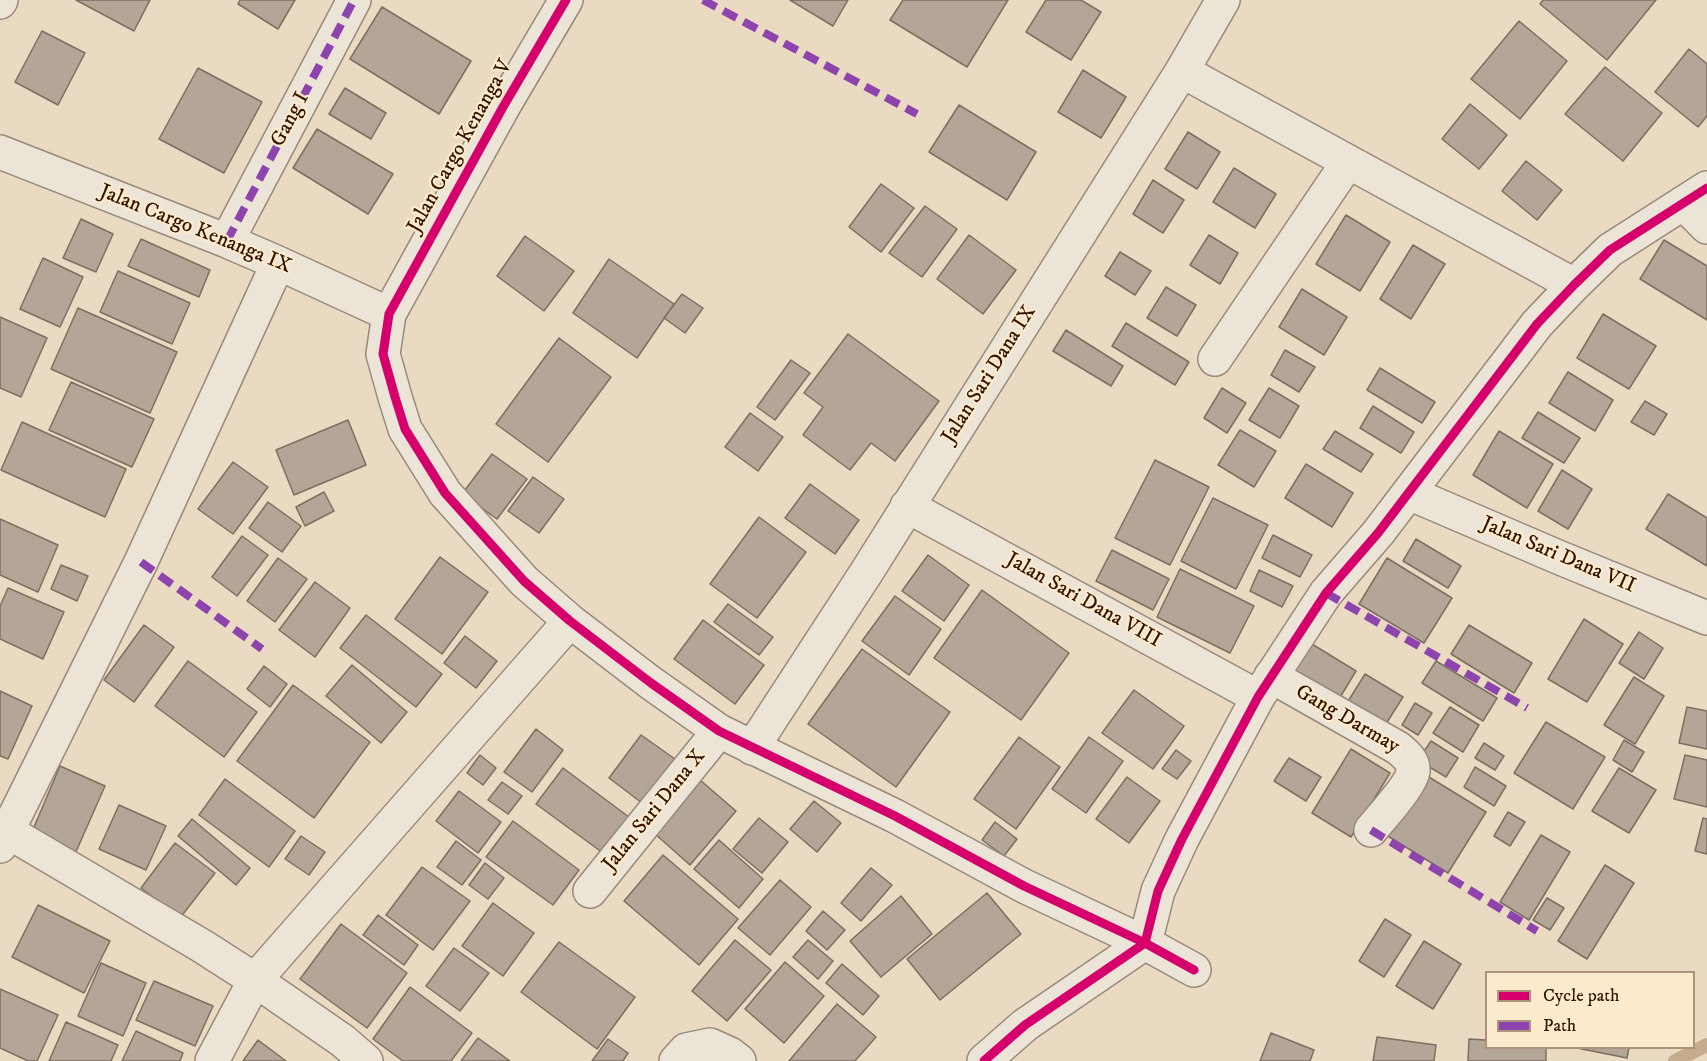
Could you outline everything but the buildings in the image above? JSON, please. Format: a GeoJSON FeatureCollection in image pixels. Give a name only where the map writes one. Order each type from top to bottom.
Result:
{"type":"FeatureCollection","features":[{"type":"Feature","properties":{"kind":"street","name":"Gang I"},"geometry":{"type":"LineString","coordinates":[[227,241],[354,0]]}},
{"type":"Feature","properties":{"kind":"street","name":"Jalan Cargo Kenanga V"},"geometry":{"type":"LineString","coordinates":[[389,314],[503,107],[566,0]]}},
{"type":"Feature","properties":{"kind":"street","name":"Jalan Sari Dana IX"},"geometry":{"type":"LineString","coordinates":[[752,748],[866,573],[1182,71],[1223,0]]}},
{"type":"Feature","properties":{"kind":"street"},"geometry":{"type":"LineString","coordinates":[[1182,71],[1574,285]]}},
{"type":"Feature","properties":{"kind":"street","name":"Jalan Cargo Kenanga IX"},"geometry":{"type":"LineString","coordinates":[[0,152],[278,262],[389,314]]}},
{"type":"Feature","properties":{"kind":"street"},"geometry":{"type":"LineString","coordinates":[[1215,359],[1348,162]]}},
{"type":"Feature","properties":{"kind":"street"},"geometry":{"type":"LineString","coordinates":[[984,1061],[1025,1025],[1145,944],[1158,891],[1182,839],[1264,686],[1326,593],[1409,494],[1537,324],[1610,250],[1695,195],[1707,227]]}},
{"type":"Feature","properties":{"kind":"street"},"geometry":{"type":"LineString","coordinates":[[278,262],[141,562],[2,835],[202,946],[343,1041],[366,1061]]}},
{"type":"Feature","properties":{"kind":"street"},"geometry":{"type":"LineString","coordinates":[[389,314],[383,354],[405,429],[445,493],[524,580],[570,621],[719,731],[895,816],[1024,886],[1194,970]]}},
{"type":"Feature","properties":{"kind":"street","name":"Jalan Sari Dana VII"},"geometry":{"type":"LineString","coordinates":[[1409,494],[1707,618]]}},
{"type":"Feature","properties":{"kind":"street","name":"Jalan Sari Dana VIII"},"geometry":{"type":"LineString","coordinates":[[907,506],[1264,686]]}},
{"type":"Feature","properties":{"kind":"street"},"geometry":{"type":"LineString","coordinates":[[212,1061],[255,980],[570,621]]}},
{"type":"Feature","properties":{"kind":"street","name":"Gang Darmay"},"geometry":{"type":"LineString","coordinates":[[1264,686],[1398,748],[1407,756],[1412,763],[1413,771],[1409,781],[1371,830]]}},
{"type":"Feature","properties":{"kind":"street","name":"Jalan Sari Dana X"},"geometry":{"type":"LineString","coordinates":[[590,891],[719,731]]}},
{"type":"Feature","properties":{"kind":"street"},"geometry":{"type":"LineString","coordinates":[[676,1061],[686,1050],[710,1045],[739,1061]]}},
{"type":"Feature","properties":{"kind":"waterway"},"geometry":{"type":"LineString","coordinates":[[1675,1061],[1707,1045]]}},
{"type":"Feature","properties":{"kind":"marked path"},"geometry":{"type":"LineString","coordinates":[[227,241],[354,0]]}},
{"type":"Feature","properties":{"kind":"marked path"},"geometry":{"type":"LineString","coordinates":[[703,0],[917,114]]}},
{"type":"Feature","properties":{"kind":"marked path"},"geometry":{"type":"LineString","coordinates":[[141,562],[262,649]]}},
{"type":"Feature","properties":{"kind":"marked path"},"geometry":{"type":"LineString","coordinates":[[1326,593],[1527,708]]}},
{"type":"Feature","properties":{"kind":"marked path"},"geometry":{"type":"LineString","coordinates":[[1371,830],[1537,931]]}},
{"type":"Feature","properties":{"kind":"cycle path"},"geometry":{"type":"LineString","coordinates":[[566,0],[503,107],[389,314],[383,354],[405,429],[445,493],[524,581],[570,621],[719,731],[895,816],[1024,886],[1145,943],[1194,970]]}},
{"type":"Feature","properties":{"kind":"cycle path"},"geometry":{"type":"LineString","coordinates":[[984,1061],[1025,1025],[1145,943],[1158,891],[1182,839],[1258,697],[1326,593],[1378,533],[1537,324],[1610,250],[1707,188]]}}]}
